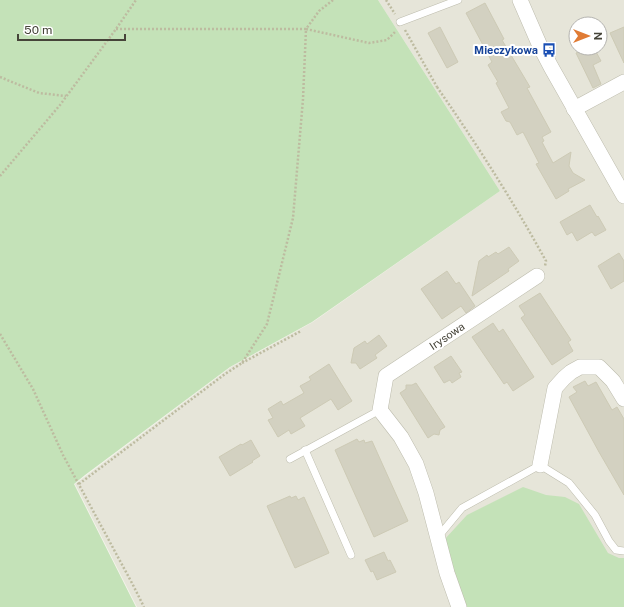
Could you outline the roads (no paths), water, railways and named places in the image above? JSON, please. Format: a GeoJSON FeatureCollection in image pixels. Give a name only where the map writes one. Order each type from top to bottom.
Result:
{"type":"FeatureCollection","features":[{"type":"Feature","properties":{"kind":"street"},"geometry":{"type":"LineString","coordinates":[[520,0],[540,46],[624,196]]}},
{"type":"Feature","properties":{"kind":"street"},"geometry":{"type":"LineString","coordinates":[[574,109],[624,82]]}},
{"type":"Feature","properties":{"kind":"street","name":"Irysowa"},"geometry":{"type":"LineString","coordinates":[[380,410],[386,376],[541,273]]}},
{"type":"Feature","properties":{"kind":"street"},"geometry":{"type":"LineString","coordinates":[[540,465],[555,388],[571,372],[580,367],[598,366],[613,381],[624,399]]}},
{"type":"Feature","properties":{"kind":"street"},"geometry":{"type":"LineString","coordinates":[[380,410],[402,437],[416,464],[426,493],[447,573],[459,607]]}},
{"type":"Feature","properties":{"kind":"lane"},"geometry":{"type":"LineString","coordinates":[[401,23],[458,0]]}},
{"type":"Feature","properties":{"kind":"lane"},"geometry":{"type":"LineString","coordinates":[[290,459],[380,410]]}},
{"type":"Feature","properties":{"kind":"lane"},"geometry":{"type":"LineString","coordinates":[[305,450],[351,555]]}},
{"type":"Feature","properties":{"kind":"lane"},"geometry":{"type":"LineString","coordinates":[[438,537],[462,508],[540,465],[569,482],[595,515],[609,542],[616,550],[624,551]]}},
{"type":"Feature","properties":{"kind":"place","name":"Mieczykowa"},"geometry":{"type":"Point","coordinates":[549,50]}}]}
